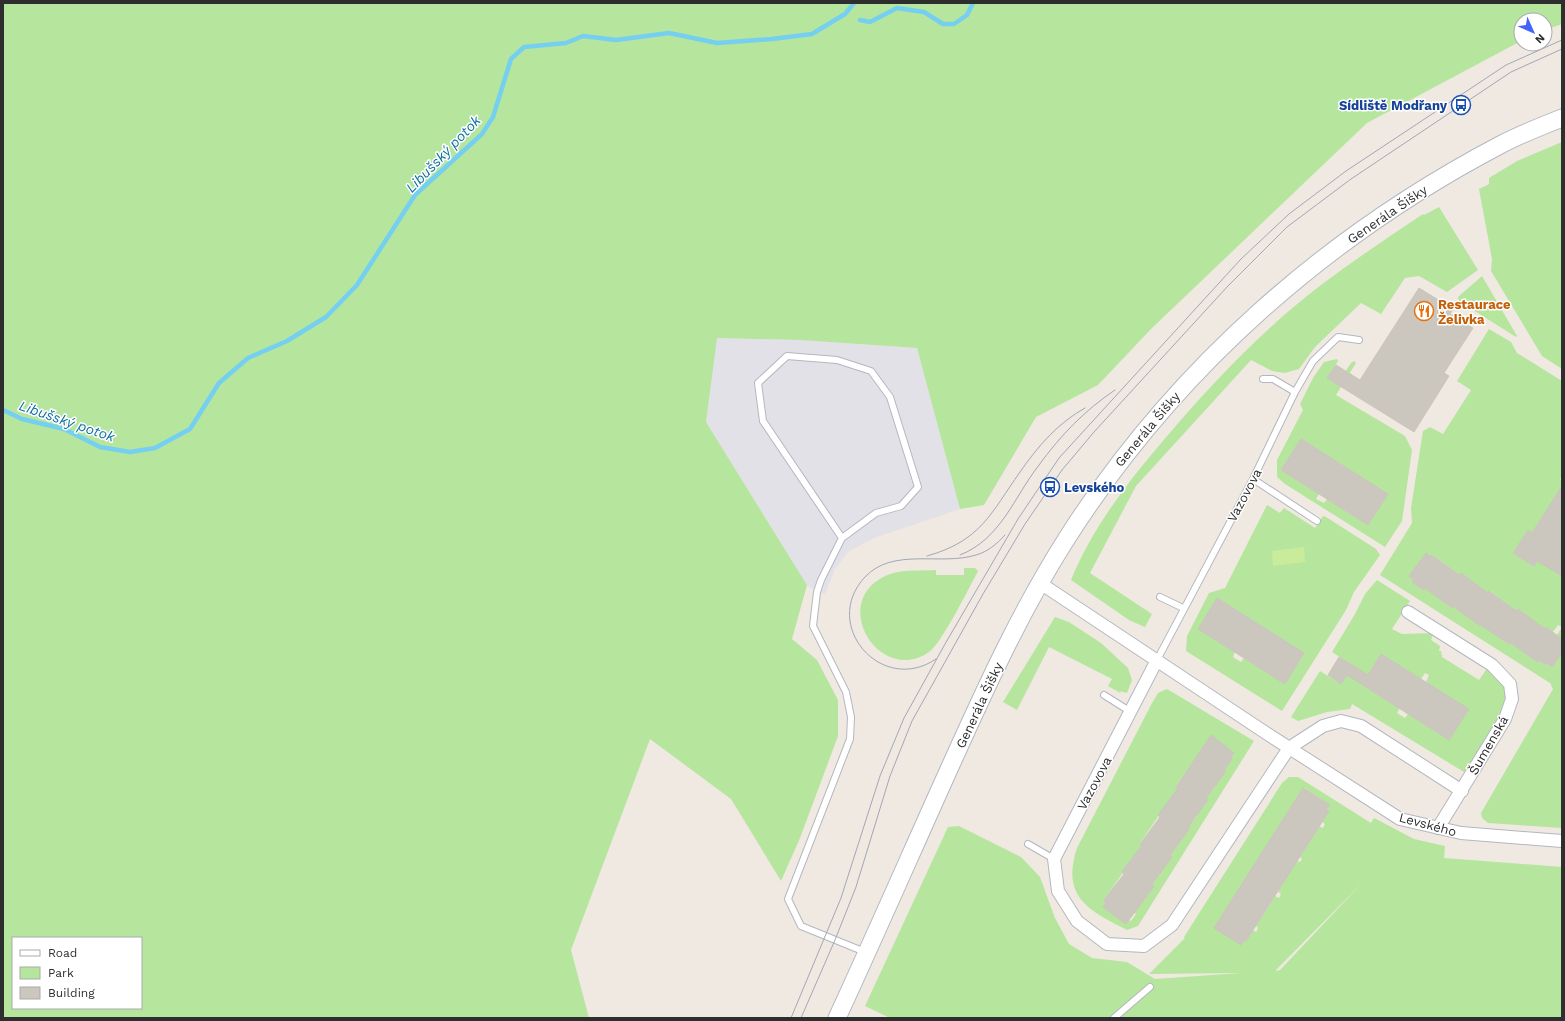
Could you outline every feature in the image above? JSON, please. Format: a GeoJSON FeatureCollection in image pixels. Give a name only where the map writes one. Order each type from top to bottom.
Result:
{"type":"FeatureCollection","features":[{"type":"Feature","properties":{"kind":"main road","name":"Generála Šišky"},"geometry":{"type":"LineString","coordinates":[[837,1018],[990,678],[1040,583],[1088,505],[1135,442],[1207,361],[1256,315],[1330,253],[1424,189],[1504,143],[1562,118]]}},
{"type":"Feature","properties":{"kind":"street","name":"Levského"},"geometry":{"type":"LineString","coordinates":[[1040,583],[1289,748],[1400,819],[1461,833],[1529,840],[1562,841]]}},
{"type":"Feature","properties":{"kind":"street","name":"Šumenská"},"geometry":{"type":"LineString","coordinates":[[1408,612],[1492,665],[1510,684],[1512,699],[1505,720],[1438,828]]}},
{"type":"Feature","properties":{"kind":"street","name":"Vazovova"},"geometry":{"type":"LineString","coordinates":[[1054,859],[1157,660]]}},
{"type":"Feature","properties":{"kind":"street"},"geometry":{"type":"LineString","coordinates":[[1054,859],[1058,891],[1077,921],[1107,944],[1144,946],[1172,925],[1289,748],[1323,726],[1341,721],[1361,726],[1462,791]]}},
{"type":"Feature","properties":{"kind":"lane","name":"Vazovova"},"geometry":{"type":"LineString","coordinates":[[1157,660],[1183,608],[1253,478],[1295,392],[1313,361],[1338,337],[1359,340]]}},
{"type":"Feature","properties":{"kind":"lane"},"geometry":{"type":"LineString","coordinates":[[842,538],[763,421],[758,383],[787,356],[837,360],[871,371],[890,397],[918,487],[901,506],[876,514],[842,538],[821,580],[817,592],[813,626],[846,692],[851,717],[850,739],[788,899],[801,926],[866,953]]}},
{"type":"Feature","properties":{"kind":"lane"},"geometry":{"type":"LineString","coordinates":[[1263,379],[1273,379],[1295,392]]}},
{"type":"Feature","properties":{"kind":"lane"},"geometry":{"type":"LineString","coordinates":[[1253,478],[1317,521]]}},
{"type":"Feature","properties":{"kind":"lane"},"geometry":{"type":"LineString","coordinates":[[1160,597],[1183,608]]}},
{"type":"Feature","properties":{"kind":"lane"},"geometry":{"type":"LineString","coordinates":[[1104,695],[1131,712]]}},
{"type":"Feature","properties":{"kind":"lane"},"geometry":{"type":"LineString","coordinates":[[1028,844],[1054,859]]}},
{"type":"Feature","properties":{"kind":"lane"},"geometry":{"type":"LineString","coordinates":[[1114,1018],[1150,987]]}},
{"type":"Feature","properties":{"kind":"shaded area"},"geometry":{"type":"Polygon","coordinates":[[[716,338],[800,340],[917,348],[960,509],[874,538],[848,552],[835,569],[825,594],[817,592],[807,585],[706,422],[716,338]]]}},
{"type":"Feature","properties":{"kind":"green space"},"geometry":{"type":"Polygon","coordinates":[[[3,3],[1562,3],[1562,24],[1553,27],[1553,12],[1513,12],[1513,45],[1367,123],[1151,329],[1098,385],[1036,417],[984,505],[960,509],[917,348],[800,340],[717,338],[706,422],[807,585],[792,639],[817,660],[838,700],[838,736],[800,838],[781,881],[731,799],[650,739],[571,950],[589,1018],[3,1018],[3,3]]]}},
{"type":"Feature","properties":{"kind":"green space"},"geometry":{"type":"Polygon","coordinates":[[[1562,142],[1562,369],[1542,356],[1491,271],[1492,259],[1479,189],[1489,184],[1489,178],[1517,161],[1562,142]]]}},
{"type":"Feature","properties":{"kind":"green space"},"geometry":{"type":"Polygon","coordinates":[[[1439,207],[1478,270],[1447,292],[1419,276],[1405,278],[1381,314],[1361,303],[1315,347],[1299,369],[1285,373],[1272,371],[1251,360],[1136,486],[1090,573],[1152,614],[1145,627],[1129,620],[1071,580],[1089,543],[1123,491],[1180,421],[1237,359],[1278,320],[1321,285],[1423,214],[1424,215],[1439,207]]]}},
{"type":"Feature","properties":{"kind":"green space"},"geometry":{"type":"Polygon","coordinates":[[[1482,276],[1517,336],[1516,337],[1459,301],[1458,297],[1482,276]]]}},
{"type":"Feature","properties":{"kind":"green space"},"geometry":{"type":"Polygon","coordinates":[[[1489,329],[1511,342],[1517,353],[1562,381],[1562,476],[1560,479],[1562,481],[1562,486],[1532,533],[1528,530],[1513,553],[1534,566],[1541,555],[1553,571],[1562,576],[1562,627],[1558,625],[1553,632],[1546,627],[1545,629],[1518,609],[1516,611],[1490,591],[1488,593],[1461,573],[1459,575],[1433,555],[1431,557],[1426,554],[1409,576],[1414,580],[1412,582],[1423,590],[1425,588],[1432,593],[1433,591],[1451,608],[1453,606],[1460,611],[1462,609],[1480,626],[1482,624],[1508,644],[1510,642],[1517,647],[1519,645],[1526,654],[1537,662],[1539,660],[1545,665],[1547,663],[1552,667],[1562,653],[1562,828],[1488,823],[1482,818],[1481,813],[1553,689],[1550,683],[1380,575],[1412,523],[1411,508],[1423,431],[1430,427],[1443,434],[1471,390],[1457,381],[1489,329]]]}},
{"type":"Feature","properties":{"kind":"green space"},"geometry":{"type":"Polygon","coordinates":[[[1337,359],[1338,361],[1327,378],[1337,384],[1351,363],[1354,361],[1356,363],[1336,395],[1405,436],[1412,450],[1402,521],[1385,547],[1285,484],[1277,477],[1277,460],[1303,410],[1300,404],[1313,378],[1324,362],[1337,359]],[[1301,439],[1281,470],[1319,494],[1316,499],[1324,503],[1327,499],[1368,525],[1388,494],[1301,439]]]}},
{"type":"Feature","properties":{"kind":"green space"},"geometry":{"type":"Polygon","coordinates":[[[1267,505],[1280,513],[1284,508],[1315,528],[1323,516],[1326,517],[1376,549],[1380,555],[1354,592],[1346,610],[1282,711],[1186,651],[1187,636],[1209,593],[1225,588],[1267,505]],[[1217,598],[1198,629],[1235,652],[1233,657],[1241,662],[1244,658],[1285,684],[1304,653],[1217,598]]]}},
{"type":"Feature","properties":{"kind":"green space"},"geometry":{"type":"Polygon","coordinates":[[[1304,547],[1305,562],[1273,566],[1272,551],[1304,547]]]}},
{"type":"Feature","properties":{"kind":"green space"},"geometry":{"type":"Polygon","coordinates":[[[964,568],[975,568],[978,571],[947,628],[929,652],[910,660],[892,658],[877,649],[866,635],[861,618],[862,601],[871,586],[895,572],[936,570],[936,575],[964,575],[964,568]]]}},
{"type":"Feature","properties":{"kind":"green space"},"geometry":{"type":"Polygon","coordinates":[[[1377,580],[1410,601],[1392,629],[1402,634],[1434,633],[1431,640],[1440,646],[1439,651],[1441,651],[1442,657],[1479,680],[1488,667],[1499,678],[1505,687],[1505,699],[1497,721],[1476,757],[1464,772],[1352,704],[1350,709],[1327,712],[1298,721],[1291,717],[1320,671],[1341,684],[1352,665],[1332,652],[1365,594],[1377,580]],[[1381,654],[1362,685],[1400,708],[1397,713],[1405,718],[1408,714],[1449,740],[1469,709],[1426,682],[1429,675],[1425,673],[1421,679],[1381,654]]]}},
{"type":"Feature","properties":{"kind":"green space"},"geometry":{"type":"Polygon","coordinates":[[[1055,617],[1069,622],[1101,643],[1128,668],[1132,680],[1127,693],[1119,691],[1122,694],[1108,686],[1112,679],[1049,647],[1017,710],[1003,702],[1055,617]]]}},
{"type":"Feature","properties":{"kind":"green space"},"geometry":{"type":"Polygon","coordinates":[[[1562,627],[1562,639],[1557,635],[1562,627]]]}},
{"type":"Feature","properties":{"kind":"green space"},"geometry":{"type":"Polygon","coordinates":[[[1167,689],[1254,741],[1138,926],[1127,930],[1100,916],[1081,900],[1073,879],[1073,865],[1077,848],[1158,693],[1167,689]],[[1211,736],[1176,786],[1178,788],[1140,843],[1142,845],[1104,900],[1106,902],[1103,907],[1126,924],[1129,920],[1131,921],[1136,914],[1134,913],[1154,886],[1152,884],[1160,873],[1158,871],[1165,862],[1167,864],[1172,857],[1170,855],[1178,844],[1176,843],[1190,829],[1188,827],[1197,816],[1195,814],[1201,805],[1203,807],[1208,800],[1206,798],[1215,787],[1213,786],[1226,772],[1224,770],[1232,759],[1231,757],[1234,753],[1211,736]]]}},
{"type":"Feature","properties":{"kind":"green space"},"geometry":{"type":"Polygon","coordinates":[[[1289,777],[1298,777],[1371,823],[1374,818],[1414,839],[1445,846],[1444,858],[1562,867],[1562,1018],[890,1018],[865,1006],[948,827],[959,826],[1021,857],[1040,877],[1055,918],[1069,944],[1092,958],[1127,962],[1155,979],[1241,973],[1149,974],[1185,938],[1184,937],[1282,783],[1289,777]],[[1304,788],[1237,893],[1244,940],[1246,941],[1253,930],[1256,932],[1258,928],[1256,926],[1275,896],[1279,898],[1281,894],[1278,892],[1284,881],[1282,880],[1297,861],[1300,862],[1302,859],[1300,857],[1319,826],[1323,828],[1325,824],[1322,822],[1329,811],[1326,810],[1330,805],[1304,788]],[[1363,882],[1276,970],[1276,971],[1280,970],[1363,882]]]}},
{"type":"Feature","properties":{"kind":"building"},"geometry":{"type":"Polygon","coordinates":[[[1419,288],[1453,309],[1450,314],[1473,328],[1444,373],[1449,376],[1414,432],[1327,378],[1336,365],[1360,380],[1419,288]]]}},
{"type":"Feature","properties":{"kind":"building"},"geometry":{"type":"Polygon","coordinates":[[[1301,439],[1388,494],[1368,525],[1281,470],[1301,439]]]}},
{"type":"Feature","properties":{"kind":"building"},"geometry":{"type":"Polygon","coordinates":[[[1562,486],[1562,576],[1537,561],[1534,566],[1513,553],[1528,530],[1532,533],[1562,486]]]}},
{"type":"Feature","properties":{"kind":"building"},"geometry":{"type":"Polygon","coordinates":[[[1426,553],[1431,557],[1432,555],[1459,575],[1461,573],[1488,593],[1489,591],[1516,611],[1518,609],[1545,629],[1546,627],[1562,639],[1562,653],[1552,667],[1539,660],[1537,662],[1510,642],[1509,644],[1481,625],[1480,626],[1453,606],[1452,608],[1425,588],[1423,590],[1412,582],[1414,580],[1409,576],[1426,553]]]}},
{"type":"Feature","properties":{"kind":"building"},"geometry":{"type":"Polygon","coordinates":[[[1217,598],[1304,653],[1285,684],[1198,629],[1217,598]]]}},
{"type":"Feature","properties":{"kind":"building"},"geometry":{"type":"Polygon","coordinates":[[[1381,654],[1469,709],[1449,740],[1347,675],[1341,684],[1328,675],[1339,657],[1368,675],[1381,654]]]}},
{"type":"Feature","properties":{"kind":"building"},"geometry":{"type":"Polygon","coordinates":[[[1211,735],[1234,753],[1231,757],[1232,759],[1224,770],[1226,771],[1206,798],[1208,800],[1188,827],[1190,828],[1170,855],[1172,857],[1152,884],[1154,886],[1126,924],[1103,907],[1106,902],[1104,900],[1124,874],[1122,872],[1142,845],[1140,844],[1160,817],[1158,815],[1178,788],[1176,787],[1211,735]]]}},
{"type":"Feature","properties":{"kind":"building"},"geometry":{"type":"Polygon","coordinates":[[[1303,788],[1330,805],[1326,810],[1329,811],[1246,941],[1244,940],[1241,945],[1214,928],[1303,788]]]}},
{"type":"Feature","properties":{"kind":"waterway","name":"Libušský potok"},"geometry":{"type":"LineString","coordinates":[[3,410],[22,419],[64,429],[100,447],[130,452],[155,448],[190,429],[219,383],[248,358],[287,341],[326,317],[357,285],[415,195],[482,134],[493,117],[511,59],[524,47],[566,43],[583,36],[616,40],[669,33],[717,43],[772,39],[812,34],[845,14],[854,3]]}},
{"type":"Feature","properties":{"kind":"waterway"},"geometry":{"type":"LineString","coordinates":[[860,20],[870,22],[897,8],[924,12],[943,24],[954,24],[967,15],[973,3]]}},
{"type":"Feature","properties":{"kind":"tram line"},"geometry":{"type":"LineString","coordinates":[[791,1018],[841,898],[880,776],[904,718],[945,644],[1018,519],[1059,458],[1241,259],[1289,214],[1346,171],[1506,65],[1562,40]]}},
{"type":"Feature","properties":{"kind":"tram line"},"geometry":{"type":"LineString","coordinates":[[801,1018],[856,887],[890,776],[912,721],[983,594],[1025,524],[1062,470],[1094,432],[1227,287],[1287,227],[1351,179],[1511,72],[1562,49]]}},
{"type":"Feature","properties":{"kind":"tram line"},"geometry":{"type":"LineString","coordinates":[[960,555],[974,548],[986,539],[1006,516],[1030,477],[1047,454],[1083,415],[1115,390]]}},
{"type":"Feature","properties":{"kind":"tram line"},"geometry":{"type":"LineString","coordinates":[[927,556],[945,550],[973,534],[992,513],[1041,444],[1057,428],[1085,408]]}},
{"type":"Feature","properties":{"kind":"tram line"},"geometry":{"type":"LineString","coordinates":[[936,659],[916,668],[896,669],[878,662],[863,650],[853,634],[850,615],[853,596],[865,577],[876,568],[889,562],[918,559],[962,558],[976,555],[992,547],[1005,535]]}},
{"type":"Feature","properties":{"kind":"place","name":"Sídliště Modřany"},"geometry":{"type":"Point","coordinates":[1461,105]}},
{"type":"Feature","properties":{"kind":"place","name":"Restaurace Želivka"},"geometry":{"type":"Point","coordinates":[1424,311]}},
{"type":"Feature","properties":{"kind":"place","name":"Levského"},"geometry":{"type":"Point","coordinates":[1050,487]}}]}
